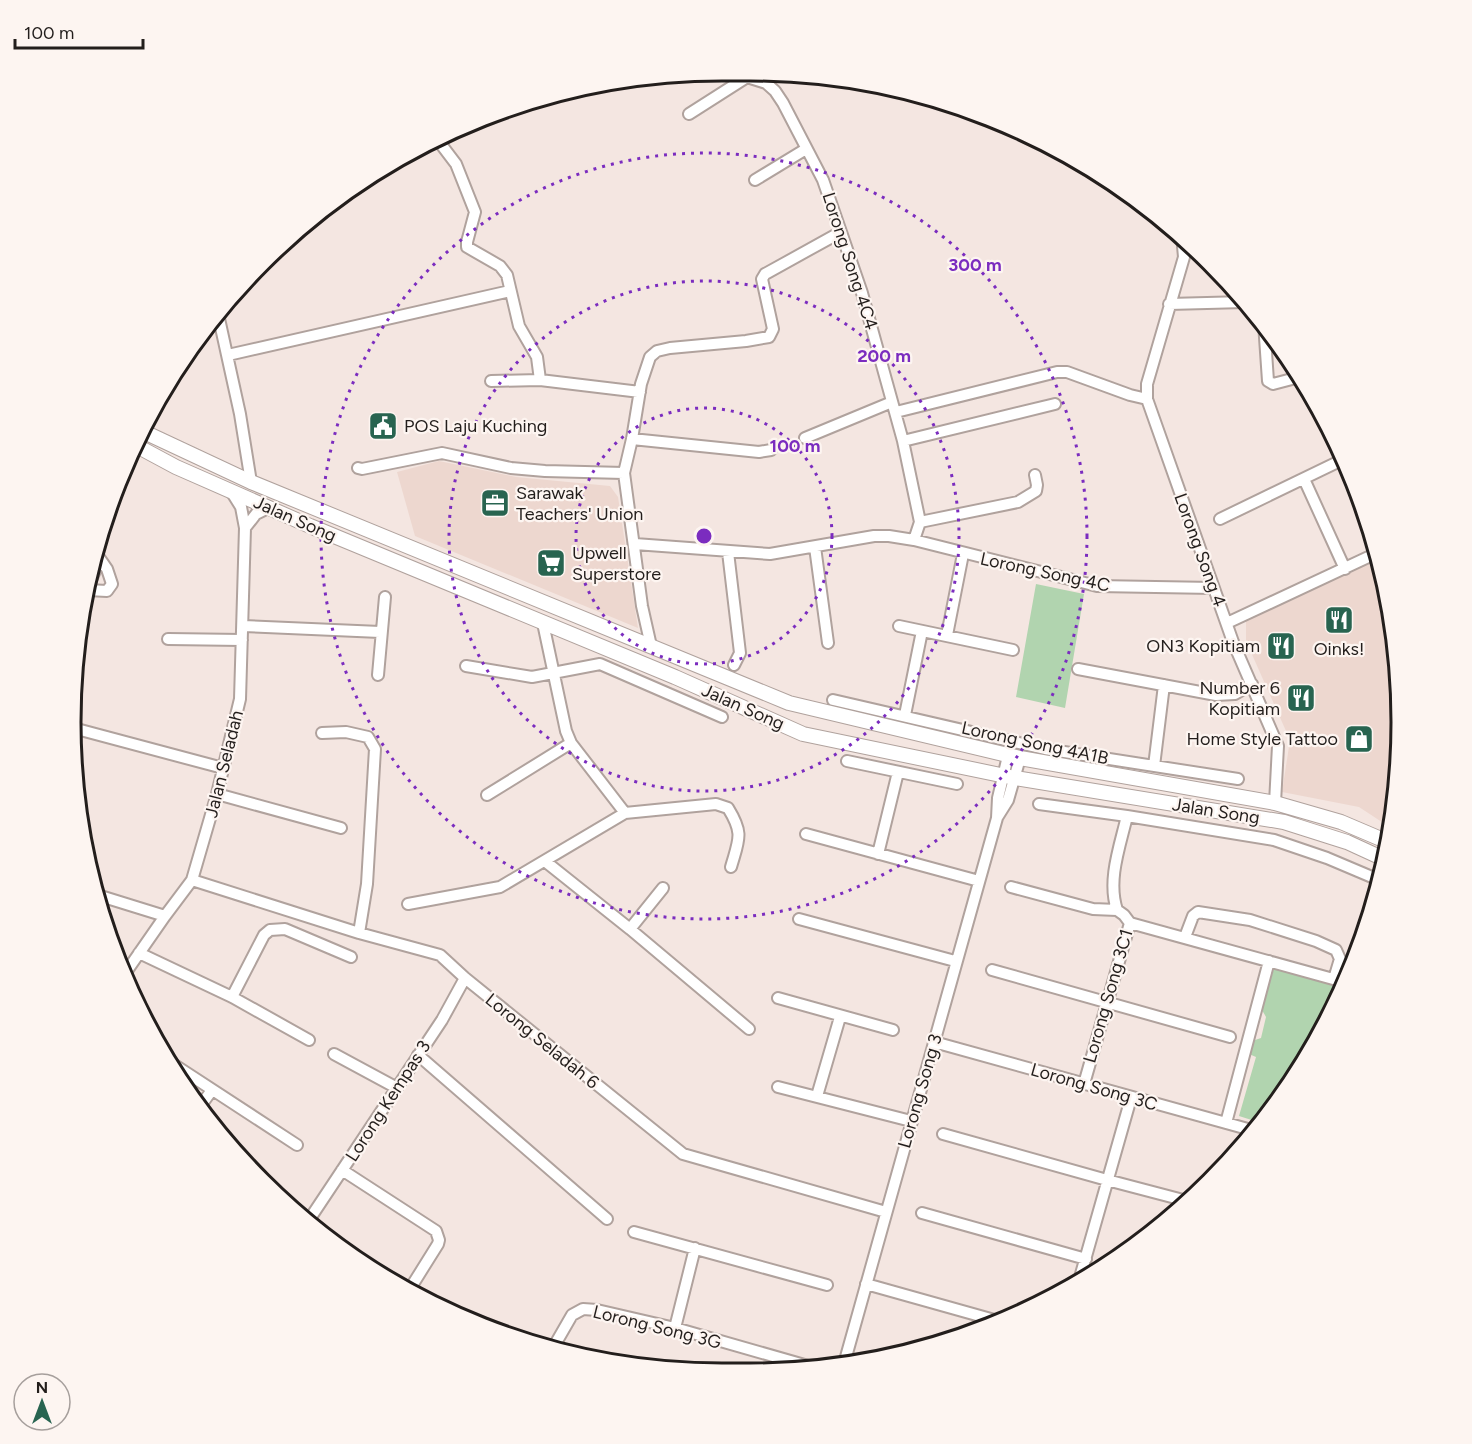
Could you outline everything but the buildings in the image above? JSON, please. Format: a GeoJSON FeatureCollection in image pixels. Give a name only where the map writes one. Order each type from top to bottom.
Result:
{"type":"FeatureCollection","features":[{"type":"Feature","properties":{"kind":"main road","name":"Jalan Song"},"geometry":{"type":"LineString","coordinates":[[149,434],[251,482],[789,703],[1014,757],[1275,803],[1341,822],[1380,839]]}},
{"type":"Feature","properties":{"kind":"main road","name":"Jalan Song"},"geometry":{"type":"LineString","coordinates":[[142,449],[176,467],[268,508],[675,677],[803,734],[1009,777],[1284,822],[1347,842],[1377,856]]}},
{"type":"Feature","properties":{"kind":"main road"},"geometry":{"type":"LineString","coordinates":[[535,598],[545,612],[543,623]]}},
{"type":"Feature","properties":{"kind":"main road"},"geometry":{"type":"LineString","coordinates":[[651,646],[657,660],[675,677]]}},
{"type":"Feature","properties":{"kind":"street","name":"Lorong Song 4C4"},"geometry":{"type":"LineString","coordinates":[[689,114],[739,81]]}},
{"type":"Feature","properties":{"kind":"street","name":"Lorong Song 4C4"},"geometry":{"type":"LineString","coordinates":[[761,81],[775,90],[823,180],[862,292],[903,441],[920,522]]}},
{"type":"Feature","properties":{"kind":"street"},"geometry":{"type":"LineString","coordinates":[[442,145],[456,164],[475,212],[467,242],[468,247],[500,266],[507,275],[519,326],[537,357],[540,380]]}},
{"type":"Feature","properties":{"kind":"street"},"geometry":{"type":"LineString","coordinates":[[755,180],[806,149]]}},
{"type":"Feature","properties":{"kind":"street"},"geometry":{"type":"LineString","coordinates":[[651,646],[642,606],[624,473],[644,371],[650,357],[657,351],[682,346],[769,337],[773,329],[762,279],[765,274],[841,232]]}},
{"type":"Feature","properties":{"kind":"street"},"geometry":{"type":"LineString","coordinates":[[805,438],[894,407],[1057,372],[1067,372],[1147,399],[1147,384],[1184,257],[1183,250]]}},
{"type":"Feature","properties":{"kind":"street"},"geometry":{"type":"LineString","coordinates":[[228,355],[510,291]]}},
{"type":"Feature","properties":{"kind":"street"},"geometry":{"type":"LineString","coordinates":[[1169,304],[1235,302]]}},
{"type":"Feature","properties":{"kind":"street"},"geometry":{"type":"LineString","coordinates":[[220,323],[240,414],[251,482]]}},
{"type":"Feature","properties":{"kind":"street"},"geometry":{"type":"LineString","coordinates":[[1265,341],[1268,381],[1273,384],[1291,379]]}},
{"type":"Feature","properties":{"kind":"street"},"geometry":{"type":"LineString","coordinates":[[492,381],[540,380],[640,392]]}},
{"type":"Feature","properties":{"kind":"street","name":"Lorong Song 4"},"geometry":{"type":"LineString","coordinates":[[1147,399],[1233,642],[1279,750],[1275,803]]}},
{"type":"Feature","properties":{"kind":"street"},"geometry":{"type":"LineString","coordinates":[[903,441],[1055,404]]}},
{"type":"Feature","properties":{"kind":"street"},"geometry":{"type":"LineString","coordinates":[[632,439],[759,452],[771,450]]}},
{"type":"Feature","properties":{"kind":"street"},"geometry":{"type":"LineString","coordinates":[[358,468],[362,470],[442,453],[510,468],[624,473]]}},
{"type":"Feature","properties":{"kind":"street"},"geometry":{"type":"LineString","coordinates":[[1220,519],[1336,463]]}},
{"type":"Feature","properties":{"kind":"street"},"geometry":{"type":"LineString","coordinates":[[914,540],[920,522],[1018,502],[1036,491],[1035,475]]}},
{"type":"Feature","properties":{"kind":"street"},"geometry":{"type":"LineString","coordinates":[[1305,479],[1345,569]]}},
{"type":"Feature","properties":{"kind":"street","name":"Jalan Seladah"},"geometry":{"type":"LineString","coordinates":[[130,966],[192,880],[217,794],[240,699],[245,528],[241,507],[231,491]]}},
{"type":"Feature","properties":{"kind":"street"},"geometry":{"type":"LineString","coordinates":[[245,528],[256,514],[268,508]]}},
{"type":"Feature","properties":{"kind":"street","name":"Lorong Song 4C"},"geometry":{"type":"LineString","coordinates":[[635,544],[771,554],[874,536],[889,536],[914,540],[1097,586],[1214,588]]}},
{"type":"Feature","properties":{"kind":"street"},"geometry":{"type":"LineString","coordinates":[[815,547],[828,643]]}},
{"type":"Feature","properties":{"kind":"street"},"geometry":{"type":"LineString","coordinates":[[728,552],[740,653],[734,665]]}},
{"type":"Feature","properties":{"kind":"street"},"geometry":{"type":"LineString","coordinates":[[947,635],[963,554]]}},
{"type":"Feature","properties":{"kind":"street"},"geometry":{"type":"LineString","coordinates":[[1227,623],[1369,557]]}},
{"type":"Feature","properties":{"kind":"street"},"geometry":{"type":"LineString","coordinates":[[95,590],[107,591],[112,584],[111,577],[102,561]]}},
{"type":"Feature","properties":{"kind":"street"},"geometry":{"type":"LineString","coordinates":[[378,675],[380,632],[385,597]]}},
{"type":"Feature","properties":{"kind":"street"},"geometry":{"type":"LineString","coordinates":[[543,623],[566,731],[571,743],[625,813]]}},
{"type":"Feature","properties":{"kind":"street"},"geometry":{"type":"LineString","coordinates":[[243,626],[380,632]]}},
{"type":"Feature","properties":{"kind":"street"},"geometry":{"type":"LineString","coordinates":[[899,626],[1013,650]]}},
{"type":"Feature","properties":{"kind":"street"},"geometry":{"type":"LineString","coordinates":[[905,715],[922,631]]}},
{"type":"Feature","properties":{"kind":"street"},"geometry":{"type":"LineString","coordinates":[[168,639],[242,640]]}},
{"type":"Feature","properties":{"kind":"street"},"geometry":{"type":"LineString","coordinates":[[466,666],[532,677],[600,664],[722,717]]}},
{"type":"Feature","properties":{"kind":"street"},"geometry":{"type":"LineString","coordinates":[[1078,669],[1228,696],[1252,684]]}},
{"type":"Feature","properties":{"kind":"street"},"geometry":{"type":"LineString","coordinates":[[1154,766],[1164,686]]}},
{"type":"Feature","properties":{"kind":"street","name":"Lorong Song 4A1B"},"geometry":{"type":"LineString","coordinates":[[833,700],[1045,749],[1238,779]]}},
{"type":"Feature","properties":{"kind":"street"},"geometry":{"type":"LineString","coordinates":[[81,730],[223,768]]}},
{"type":"Feature","properties":{"kind":"street"},"geometry":{"type":"LineString","coordinates":[[322,733],[346,732],[368,737],[375,749],[367,884],[359,933]]}},
{"type":"Feature","properties":{"kind":"street"},"geometry":{"type":"LineString","coordinates":[[487,795],[571,743]]}},
{"type":"Feature","properties":{"kind":"street","name":"Lorong Song 3"},"geometry":{"type":"LineString","coordinates":[[846,1356],[955,961],[997,818],[998,798],[1009,777],[1014,757]]}},
{"type":"Feature","properties":{"kind":"street"},"geometry":{"type":"LineString","coordinates":[[847,761],[957,784]]}},
{"type":"Feature","properties":{"kind":"street"},"geometry":{"type":"LineString","coordinates":[[878,854],[898,772]]}},
{"type":"Feature","properties":{"kind":"street"},"geometry":{"type":"LineString","coordinates":[[217,794],[341,828]]}},
{"type":"Feature","properties":{"kind":"street"},"geometry":{"type":"LineString","coordinates":[[408,904],[500,887],[546,862],[625,813],[716,804],[728,808],[736,820],[740,835],[731,867]]}},
{"type":"Feature","properties":{"kind":"street"},"geometry":{"type":"LineString","coordinates":[[1039,804],[1274,840],[1327,858],[1372,877]]}},
{"type":"Feature","properties":{"kind":"street","name":"Lorong Song 3C1"},"geometry":{"type":"LineString","coordinates":[[1084,1084],[1130,923],[1117,910],[1114,897],[1114,870],[1127,816]]}},
{"type":"Feature","properties":{"kind":"street"},"geometry":{"type":"LineString","coordinates":[[806,834],[979,881]]}},
{"type":"Feature","properties":{"kind":"street"},"geometry":{"type":"LineString","coordinates":[[546,862],[749,1029]]}},
{"type":"Feature","properties":{"kind":"street","name":"Lorong Seladah 6"},"geometry":{"type":"LineString","coordinates":[[192,880],[359,933],[440,955],[465,978],[683,1154],[886,1212]]}},
{"type":"Feature","properties":{"kind":"street"},"geometry":{"type":"LineString","coordinates":[[1011,886],[1093,909],[1117,910]]}},
{"type":"Feature","properties":{"kind":"street"},"geometry":{"type":"LineString","coordinates":[[630,929],[663,888]]}},
{"type":"Feature","properties":{"kind":"street"},"geometry":{"type":"LineString","coordinates":[[106,898],[165,916]]}},
{"type":"Feature","properties":{"kind":"street"},"geometry":{"type":"LineString","coordinates":[[1185,937],[1193,916],[1198,912],[1250,920],[1316,940],[1336,950],[1340,959],[1339,973]]}},
{"type":"Feature","properties":{"kind":"street"},"geometry":{"type":"LineString","coordinates":[[799,919],[955,961]]}},
{"type":"Feature","properties":{"kind":"street"},"geometry":{"type":"LineString","coordinates":[[1130,923],[1337,979]]}},
{"type":"Feature","properties":{"kind":"street"},"geometry":{"type":"LineString","coordinates":[[232,997],[264,935],[270,930],[285,929],[351,957]]}},
{"type":"Feature","properties":{"kind":"street"},"geometry":{"type":"LineString","coordinates":[[138,953],[232,997],[309,1040]]}},
{"type":"Feature","properties":{"kind":"street"},"geometry":{"type":"LineString","coordinates":[[1226,1123],[1269,961]]}},
{"type":"Feature","properties":{"kind":"street"},"geometry":{"type":"LineString","coordinates":[[992,970],[1230,1038]]}},
{"type":"Feature","properties":{"kind":"street","name":"Lorong Kempas 3"},"geometry":{"type":"LineString","coordinates":[[312,1215],[442,1020],[465,978]]}},
{"type":"Feature","properties":{"kind":"street"},"geometry":{"type":"LineString","coordinates":[[778,998],[893,1030]]}},
{"type":"Feature","properties":{"kind":"street"},"geometry":{"type":"LineString","coordinates":[[817,1096],[840,1017]]}},
{"type":"Feature","properties":{"kind":"street","name":"Lorong Song 3C"},"geometry":{"type":"LineString","coordinates":[[934,1042],[1246,1128]]}},
{"type":"Feature","properties":{"kind":"street"},"geometry":{"type":"LineString","coordinates":[[334,1054],[397,1088]]}},
{"type":"Feature","properties":{"kind":"street"},"geometry":{"type":"LineString","coordinates":[[418,1055],[608,1219]]}},
{"type":"Feature","properties":{"kind":"street"},"geometry":{"type":"LineString","coordinates":[[185,1072],[297,1145]]}},
{"type":"Feature","properties":{"kind":"street"},"geometry":{"type":"LineString","coordinates":[[778,1087],[911,1121]]}},
{"type":"Feature","properties":{"kind":"street"},"geometry":{"type":"LineString","coordinates":[[205,1100],[213,1090]]}},
{"type":"Feature","properties":{"kind":"street"},"geometry":{"type":"LineString","coordinates":[[1083,1269],[1131,1098]]}},
{"type":"Feature","properties":{"kind":"street"},"geometry":{"type":"LineString","coordinates":[[943,1134],[1178,1199]]}},
{"type":"Feature","properties":{"kind":"street"},"geometry":{"type":"LineString","coordinates":[[342,1170],[433,1228],[438,1236],[438,1244],[413,1284]]}},
{"type":"Feature","properties":{"kind":"street"},"geometry":{"type":"LineString","coordinates":[[922,1213],[1086,1258]]}},
{"type":"Feature","properties":{"kind":"street"},"geometry":{"type":"LineString","coordinates":[[634,1232],[827,1285]]}},
{"type":"Feature","properties":{"kind":"street"},"geometry":{"type":"LineString","coordinates":[[675,1328],[695,1248]]}},
{"type":"Feature","properties":{"kind":"street"},"geometry":{"type":"LineString","coordinates":[[866,1284],[984,1318]]}},
{"type":"Feature","properties":{"kind":"street","name":"Lorong Song 3G"},"geometry":{"type":"LineString","coordinates":[[557,1341],[572,1315],[583,1309],[597,1310],[675,1328],[794,1362]]}},
{"type":"Feature","properties":{"kind":"shaded area"},"geometry":{"type":"Polygon","coordinates":[[[439,461],[516,477],[610,486],[618,497],[638,628],[415,536],[397,472],[439,461]]]}},
{"type":"Feature","properties":{"kind":"shaded area"},"geometry":{"type":"Polygon","coordinates":[[[1371,562],[1386,638],[1390,680],[1390,764],[1383,823],[1359,807],[1282,792],[1290,740],[1246,641],[1246,621],[1371,562]]]}},
{"type":"Feature","properties":{"kind":"green space"},"geometry":{"type":"Polygon","coordinates":[[[1036,584],[1084,594],[1065,708],[1016,697],[1036,584]]]}},
{"type":"Feature","properties":{"kind":"green space"},"geometry":{"type":"Polygon","coordinates":[[[1274,968],[1334,985],[1305,1042],[1283,1078],[1252,1120],[1239,1116],[1256,1057],[1249,1054],[1252,1041],[1261,1038],[1266,1017],[1262,1010],[1274,968]]]}},
{"type":"Feature","properties":{"kind":"place","name":"POS Laju Kuching"},"geometry":{"type":"Point","coordinates":[383,426]}},
{"type":"Feature","properties":{"kind":"place","name":"Sarawak Teachers' Union"},"geometry":{"type":"Point","coordinates":[495,503]}},
{"type":"Feature","properties":{"kind":"place","name":"Upwell Superstore"},"geometry":{"type":"Point","coordinates":[551,563]}},
{"type":"Feature","properties":{"kind":"place","name":"Oinks!"},"geometry":{"type":"Point","coordinates":[1339,620]}},
{"type":"Feature","properties":{"kind":"place","name":"ON3 Kopitiam"},"geometry":{"type":"Point","coordinates":[1281,646]}},
{"type":"Feature","properties":{"kind":"place","name":"Number 6 Kopitiam"},"geometry":{"type":"Point","coordinates":[1301,698]}},
{"type":"Feature","properties":{"kind":"place","name":"Home Style Tattoo"},"geometry":{"type":"Point","coordinates":[1359,739]}}]}
